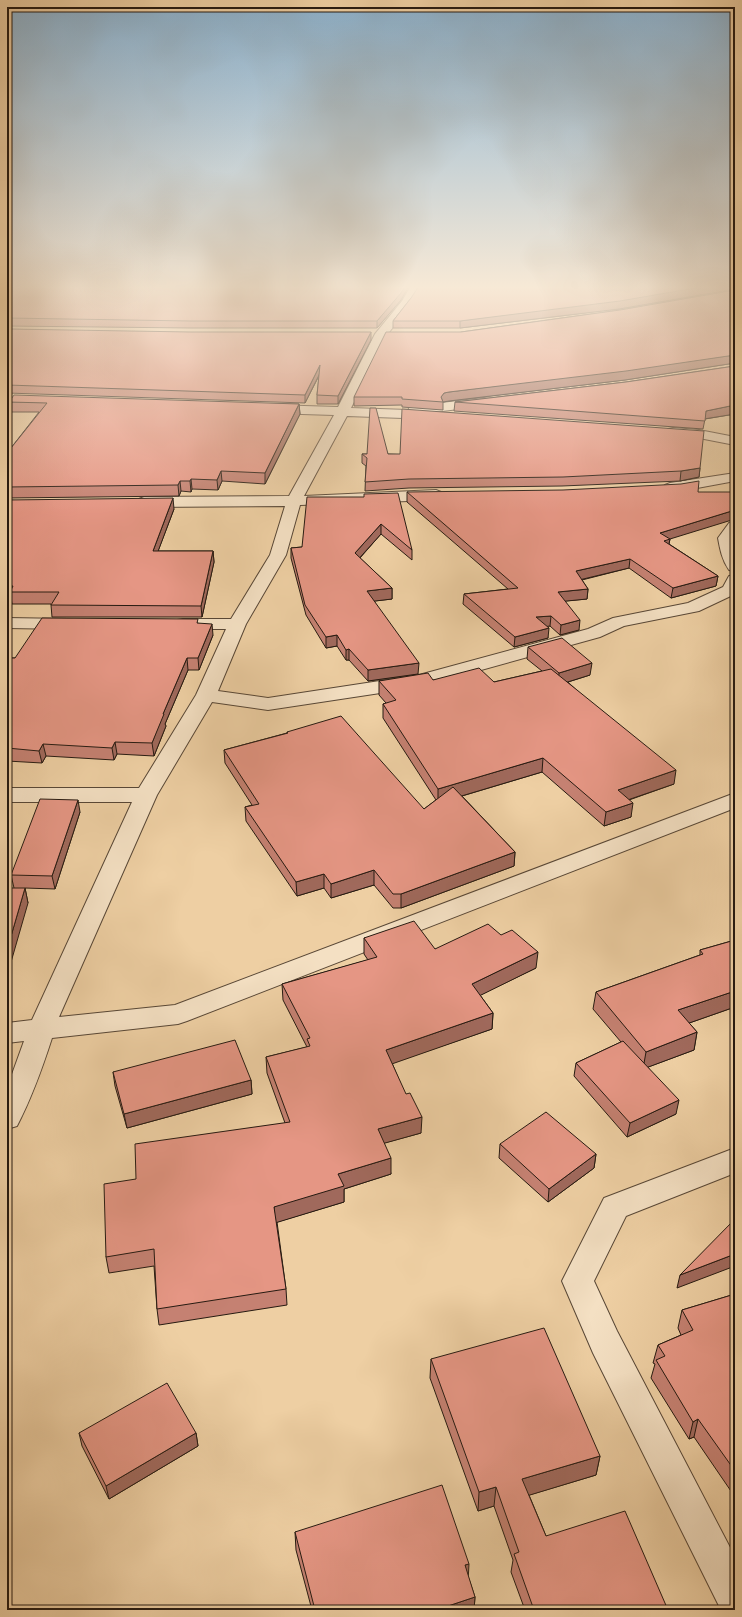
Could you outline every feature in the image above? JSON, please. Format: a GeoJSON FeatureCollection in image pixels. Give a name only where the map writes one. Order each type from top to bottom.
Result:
{"type":"FeatureCollection","features":[{"type":"Feature","properties":{"kind":"street"},"geometry":{"type":"LineString","coordinates":[[7,1118],[25,1080],[41,1029],[146,795],[206,695],[237,624],[278,555],[294,501],[343,411],[367,361]]}},
{"type":"Feature","properties":{"kind":"street"},"geometry":{"type":"LineString","coordinates":[[394,412],[494,400]]}},
{"type":"Feature","properties":{"kind":"street"},"geometry":{"type":"LineString","coordinates":[[255,408],[394,412],[470,417]]}},
{"type":"Feature","properties":{"kind":"street"},"geometry":{"type":"LineString","coordinates":[[659,431],[699,434],[735,441]]}},
{"type":"Feature","properties":{"kind":"street"},"geometry":{"type":"LineString","coordinates":[[656,488],[680,487],[735,477]]}},
{"type":"Feature","properties":{"kind":"street"},"geometry":{"type":"LineString","coordinates":[[126,502],[294,501],[447,495]]}},
{"type":"Feature","properties":{"kind":"street"},"geometry":{"type":"LineString","coordinates":[[735,526],[726,538],[730,555],[735,566]]}},
{"type":"Feature","properties":{"kind":"street"},"geometry":{"type":"LineString","coordinates":[[206,695],[268,704],[420,681],[594,633],[619,622],[693,607],[730,590],[735,580]]}},
{"type":"Feature","properties":{"kind":"street"},"geometry":{"type":"LineString","coordinates":[[7,623],[86,624]]}},
{"type":"Feature","properties":{"kind":"street"},"geometry":{"type":"LineString","coordinates":[[166,624],[237,624]]}},
{"type":"Feature","properties":{"kind":"street"},"geometry":{"type":"LineString","coordinates":[[7,795],[146,795]]}},
{"type":"Feature","properties":{"kind":"street"},"geometry":{"type":"LineString","coordinates":[[7,1033],[178,1014],[735,800]]}},
{"type":"Feature","properties":{"kind":"street"},"geometry":{"type":"LineString","coordinates":[[735,1160],[615,1206],[578,1280],[605,1342],[735,1597]]}},
{"type":"Feature","properties":{"kind":"building"},"geometry":{"type":"Polygon","coordinates":[[[7,361],[356,361],[338,396],[317,395],[320,365],[305,395],[7,385],[7,361]]]}},
{"type":"Feature","properties":{"kind":"building"},"geometry":{"type":"Polygon","coordinates":[[[371,361],[691,361],[626,371],[449,392],[444,393],[441,397],[443,402],[402,399],[402,397],[354,397],[371,361]]]}},
{"type":"Feature","properties":{"kind":"building"},"geometry":{"type":"Polygon","coordinates":[[[735,366],[735,405],[706,411],[705,421],[455,402],[626,382],[735,366]]]}},
{"type":"Feature","properties":{"kind":"building"},"geometry":{"type":"Polygon","coordinates":[[[14,395],[299,404],[265,473],[221,471],[217,480],[191,479],[190,481],[180,481],[178,485],[7,487],[7,453],[47,403],[9,402],[14,395]]]}},
{"type":"Feature","properties":{"kind":"building"},"geometry":{"type":"Polygon","coordinates":[[[370,408],[376,408],[388,454],[400,454],[402,409],[704,431],[700,468],[681,471],[563,477],[409,479],[365,482],[367,458],[362,454],[367,454],[370,408]]]}},
{"type":"Feature","properties":{"kind":"building"},"geometry":{"type":"Polygon","coordinates":[[[699,481],[698,492],[735,492],[735,510],[660,533],[670,539],[664,541],[718,576],[673,588],[630,559],[576,571],[588,589],[558,592],[580,620],[561,625],[551,616],[536,617],[549,628],[515,637],[464,594],[518,588],[407,492],[563,490],[681,484],[699,481]]]}},
{"type":"Feature","properties":{"kind":"building"},"geometry":{"type":"Polygon","coordinates":[[[398,493],[412,550],[381,524],[355,553],[392,588],[367,591],[419,663],[368,670],[349,649],[346,650],[337,635],[326,637],[305,605],[291,548],[302,547],[307,497],[364,497],[364,494],[398,493]]]}},
{"type":"Feature","properties":{"kind":"building"},"geometry":{"type":"Polygon","coordinates":[[[173,498],[153,551],[213,551],[201,606],[51,605],[59,592],[10,592],[13,586],[7,586],[7,500],[173,498]]]}},
{"type":"Feature","properties":{"kind":"building"},"geometry":{"type":"Polygon","coordinates":[[[42,618],[198,619],[197,623],[212,624],[198,658],[187,658],[152,743],[115,742],[112,748],[43,744],[39,751],[7,748],[7,658],[15,658],[42,618]]]}},
{"type":"Feature","properties":{"kind":"building"},"geometry":{"type":"Polygon","coordinates":[[[562,638],[592,663],[559,673],[528,647],[562,638]]]}},
{"type":"Feature","properties":{"kind":"building"},"geometry":{"type":"Polygon","coordinates":[[[479,668],[494,682],[551,669],[676,770],[618,790],[633,803],[606,812],[543,758],[438,789],[383,704],[396,700],[379,681],[428,673],[433,680],[479,668]]]}},
{"type":"Feature","properties":{"kind":"building"},"geometry":{"type":"Polygon","coordinates":[[[341,716],[424,809],[453,787],[515,852],[401,894],[393,894],[374,870],[331,884],[324,874],[296,882],[245,807],[259,804],[224,750],[288,733],[287,732],[341,716]]]}},
{"type":"Feature","properties":{"kind":"building"},"geometry":{"type":"Polygon","coordinates":[[[40,799],[78,800],[52,876],[11,875],[40,799]]]}},
{"type":"Feature","properties":{"kind":"building"},"geometry":{"type":"Polygon","coordinates":[[[7,888],[25,888],[7,950],[7,888]]]}},
{"type":"Feature","properties":{"kind":"building"},"geometry":{"type":"Polygon","coordinates":[[[414,921],[435,949],[488,924],[501,935],[512,930],[538,952],[472,984],[493,1013],[386,1050],[406,1094],[410,1093],[422,1117],[378,1129],[391,1158],[338,1174],[344,1186],[274,1207],[286,1289],[157,1309],[154,1249],[106,1257],[104,1184],[136,1179],[135,1144],[290,1122],[266,1057],[310,1046],[307,1039],[310,1038],[282,984],[377,957],[364,938],[414,921]]]}},
{"type":"Feature","properties":{"kind":"building"},"geometry":{"type":"Polygon","coordinates":[[[735,940],[735,991],[678,1010],[697,1032],[646,1052],[596,992],[703,954],[700,950],[735,940]]]}},
{"type":"Feature","properties":{"kind":"building"},"geometry":{"type":"Polygon","coordinates":[[[235,1040],[251,1080],[124,1114],[113,1072],[235,1040]]]}},
{"type":"Feature","properties":{"kind":"building"},"geometry":{"type":"Polygon","coordinates":[[[623,1041],[679,1100],[630,1123],[576,1063],[623,1041]]]}},
{"type":"Feature","properties":{"kind":"building"},"geometry":{"type":"Polygon","coordinates":[[[546,1112],[596,1154],[549,1189],[500,1144],[546,1112]]]}},
{"type":"Feature","properties":{"kind":"building"},"geometry":{"type":"Polygon","coordinates":[[[735,1219],[735,1254],[680,1275],[735,1219]]]}},
{"type":"Feature","properties":{"kind":"building"},"geometry":{"type":"Polygon","coordinates":[[[735,1294],[735,1471],[698,1419],[693,1422],[656,1360],[665,1356],[658,1345],[693,1330],[682,1310],[735,1294]]]}},
{"type":"Feature","properties":{"kind":"building"},"geometry":{"type":"Polygon","coordinates":[[[544,1328],[600,1456],[522,1479],[546,1536],[625,1511],[668,1610],[534,1610],[514,1554],[519,1552],[496,1487],[479,1492],[431,1359],[544,1328]]]}},
{"type":"Feature","properties":{"kind":"building"},"geometry":{"type":"Polygon","coordinates":[[[167,1383],[196,1433],[106,1486],[79,1433],[167,1383]]]}},
{"type":"Feature","properties":{"kind":"building"},"geometry":{"type":"Polygon","coordinates":[[[442,1485],[469,1564],[465,1565],[475,1597],[436,1610],[315,1610],[295,1532],[442,1485]]]}}]}
